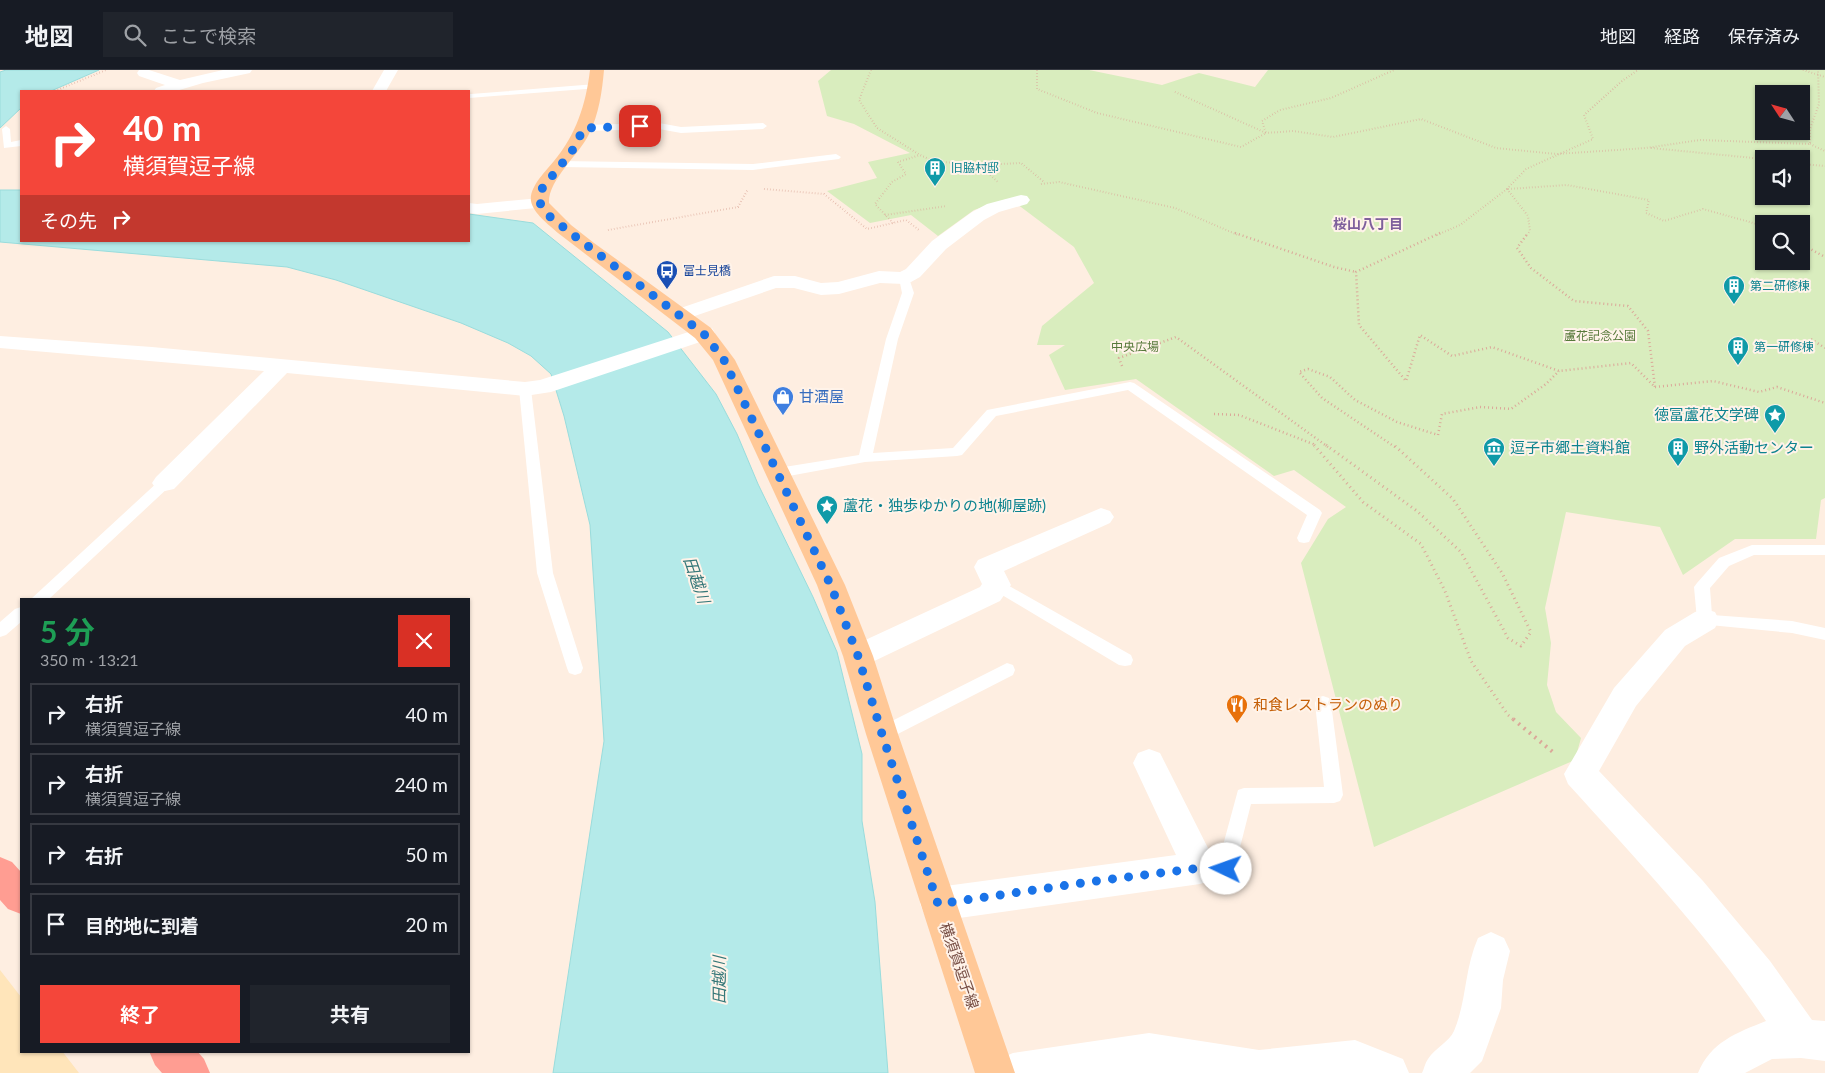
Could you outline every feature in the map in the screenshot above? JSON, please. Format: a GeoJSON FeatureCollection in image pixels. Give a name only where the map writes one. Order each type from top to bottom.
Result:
{"type":"FeatureCollection","features":[{"type":"Feature","properties":{"kind":"highway"},"geometry":{"type":"LineString","coordinates":[[0,874],[20,896]]}},
{"type":"Feature","properties":{"kind":"highway"},"geometry":{"type":"LineString","coordinates":[[171,1053],[190,1073]]}},
{"type":"Feature","properties":{"kind":"main road"},"geometry":{"type":"LineString","coordinates":[[540,203],[541,190],[572,151],[584,128],[597,78]]}},
{"type":"Feature","properties":{"kind":"main road","name":"横須賀逗子線"},"geometry":{"type":"LineString","coordinates":[[540,203],[548,215],[679,315],[694,337],[724,360],[831,586],[858,656],[882,734],[995,1073]]}},
{"type":"Feature","properties":{"kind":"street"},"geometry":{"type":"LineString","coordinates":[[164,90],[209,77],[245,70]]}},
{"type":"Feature","properties":{"kind":"street"},"geometry":{"type":"LineString","coordinates":[[380,90],[391,70]]}},
{"type":"Feature","properties":{"kind":"street"},"geometry":{"type":"LineString","coordinates":[[144,73],[180,85]]}},
{"type":"Feature","properties":{"kind":"street"},"geometry":{"type":"LineString","coordinates":[[679,315],[774,282],[795,282],[821,289],[839,288],[879,277],[904,278],[913,273],[939,245],[978,216],[992,208],[1021,200]]}},
{"type":"Feature","properties":{"kind":"street"},"geometry":{"type":"LineString","coordinates":[[470,208],[540,203]]}},
{"type":"Feature","properties":{"kind":"street"},"geometry":{"type":"LineString","coordinates":[[0,342],[534,388],[694,337]]}},
{"type":"Feature","properties":{"kind":"street"},"geometry":{"type":"LineString","coordinates":[[165,482],[281,367]]}},
{"type":"Feature","properties":{"kind":"street"},"geometry":{"type":"LineString","coordinates":[[858,656],[990,594],[997,586],[988,567],[1100,517]]}},
{"type":"Feature","properties":{"kind":"street"},"geometry":{"type":"LineString","coordinates":[[1705,620],[1675,638],[1625,697],[1580,774],[1690,893],[1813,1039]]}},
{"type":"Feature","properties":{"kind":"street"},"geometry":{"type":"LineString","coordinates":[[938,904],[1200,868],[1149,763]]}},
{"type":"Feature","properties":{"kind":"street"},"geometry":{"type":"LineString","coordinates":[[1442,1073],[1468,1047],[1482,1008],[1484,980],[1491,951]]}},
{"type":"Feature","properties":{"kind":"street"},"geometry":{"type":"LineString","coordinates":[[1718,1073],[1732,1058],[1769,1039],[1813,1039]]}},
{"type":"Feature","properties":{"kind":"street"},"geometry":{"type":"LineString","coordinates":[[1013,1073],[1149,1053],[1259,1070],[1355,1060],[1389,1073]]}},
{"type":"Feature","properties":{"kind":"lane"},"geometry":{"type":"LineString","coordinates":[[471,96],[597,78]]}},
{"type":"Feature","properties":{"kind":"lane"},"geometry":{"type":"LineString","coordinates":[[584,128],[658,126],[681,130],[763,126]]}},
{"type":"Feature","properties":{"kind":"lane"},"geometry":{"type":"LineString","coordinates":[[6,129],[7,146],[20,142]]}},
{"type":"Feature","properties":{"kind":"lane"},"geometry":{"type":"LineString","coordinates":[[561,164],[760,166],[836,157]]}},
{"type":"Feature","properties":{"kind":"lane"},"geometry":{"type":"LineString","coordinates":[[865,458],[892,340],[908,293],[904,278]]}},
{"type":"Feature","properties":{"kind":"lane"},"geometry":{"type":"LineString","coordinates":[[778,473],[865,458],[957,452],[992,413],[1130,386],[1315,513],[1304,538]]}},
{"type":"Feature","properties":{"kind":"lane"},"geometry":{"type":"LineString","coordinates":[[534,388],[545,573],[575,668]]}},
{"type":"Feature","properties":{"kind":"lane"},"geometry":{"type":"LineString","coordinates":[[40,598],[165,482]]}},
{"type":"Feature","properties":{"kind":"lane"},"geometry":{"type":"LineString","coordinates":[[1825,550],[1752,550],[1724,562],[1702,587],[1705,620],[1792,627],[1825,634]]}},
{"type":"Feature","properties":{"kind":"lane"},"geometry":{"type":"LineString","coordinates":[[997,586],[1125,660]]}},
{"type":"Feature","properties":{"kind":"lane"},"geometry":{"type":"LineString","coordinates":[[0,631],[20,614]]}},
{"type":"Feature","properties":{"kind":"lane"},"geometry":{"type":"LineString","coordinates":[[882,734],[1007,670]]}},
{"type":"Feature","properties":{"kind":"lane"},"geometry":{"type":"LineString","coordinates":[[1200,868],[1226,869],[1244,796],[1334,795],[1323,703]]}},
{"type":"Feature","properties":{"kind":"path"},"geometry":{"type":"LineString","coordinates":[[57,90],[106,70]]}},
{"type":"Feature","properties":{"kind":"path"},"geometry":{"type":"LineString","coordinates":[[871,70],[859,100],[877,128],[920,155],[933,160],[979,165],[1021,163],[1045,183]]}},
{"type":"Feature","properties":{"kind":"path"},"geometry":{"type":"LineString","coordinates":[[1037,70],[1037,89],[1097,113],[1241,147],[1266,133],[1293,131],[1333,137],[1420,119],[1496,148],[1556,154],[1646,148],[1700,140],[1810,144],[1825,151]]}},
{"type":"Feature","properties":{"kind":"path"},"geometry":{"type":"LineString","coordinates":[[1266,133],[1262,120],[1280,110],[1331,98],[1394,70]]}},
{"type":"Feature","properties":{"kind":"path"},"geometry":{"type":"LineString","coordinates":[[1174,208],[1246,238],[1334,267],[1356,272],[1460,225],[1507,189],[1526,169],[1593,139],[1584,114],[1622,81],[1638,70]]}},
{"type":"Feature","properties":{"kind":"path"},"geometry":{"type":"LineString","coordinates":[[1804,70],[1825,77]]}},
{"type":"Feature","properties":{"kind":"path"},"geometry":{"type":"LineString","coordinates":[[1810,144],[1810,129],[1819,104],[1818,70]]}},
{"type":"Feature","properties":{"kind":"path"},"geometry":{"type":"LineString","coordinates":[[1175,92],[1266,133]]}},
{"type":"Feature","properties":{"kind":"path"},"geometry":{"type":"LineString","coordinates":[[1646,148],[1755,158]]}},
{"type":"Feature","properties":{"kind":"path"},"geometry":{"type":"LineString","coordinates":[[893,223],[875,204],[892,182],[906,174],[898,162],[920,155]]}},
{"type":"Feature","properties":{"kind":"path"},"geometry":{"type":"LineString","coordinates":[[979,165],[1000,184]]}},
{"type":"Feature","properties":{"kind":"path"},"geometry":{"type":"LineString","coordinates":[[1810,165],[1825,166]]}},
{"type":"Feature","properties":{"kind":"path"},"geometry":{"type":"LineString","coordinates":[[576,237],[738,207],[760,166]]}},
{"type":"Feature","properties":{"kind":"path"},"geometry":{"type":"LineString","coordinates":[[1507,189],[1567,185],[1649,200],[1646,213],[1664,221],[1703,209],[1755,223]]}},
{"type":"Feature","properties":{"kind":"path"},"geometry":{"type":"LineString","coordinates":[[749,188],[824,194],[867,229],[906,220],[939,245]]}},
{"type":"Feature","properties":{"kind":"path"},"geometry":{"type":"LineString","coordinates":[[1507,189],[1528,216],[1530,231],[1517,248],[1531,268],[1574,301],[1628,306],[1648,331],[1655,387]]}},
{"type":"Feature","properties":{"kind":"path"},"geometry":{"type":"LineString","coordinates":[[1810,249],[1825,257]]}},
{"type":"Feature","properties":{"kind":"path"},"geometry":{"type":"LineString","coordinates":[[1356,272],[1359,325],[1406,381],[1420,335],[1452,356],[1492,347],[1559,371],[1631,363],[1655,387]]}},
{"type":"Feature","properties":{"kind":"path"},"geometry":{"type":"LineString","coordinates":[[1130,386],[1119,358],[1176,337],[1417,511],[1461,552],[1508,638],[1521,646],[1531,632],[1502,573],[1453,499],[1391,443],[1322,398],[1299,372],[1308,369],[1330,377],[1355,400],[1397,422],[1438,435],[1442,414],[1480,407],[1511,409],[1546,384],[1559,371]]}},
{"type":"Feature","properties":{"kind":"path"},"geometry":{"type":"LineString","coordinates":[[1810,339],[1825,348]]}},
{"type":"Feature","properties":{"kind":"path"},"geometry":{"type":"LineString","coordinates":[[1655,387],[1713,381],[1759,392],[1776,387],[1825,403]]}},
{"type":"Feature","properties":{"kind":"path"},"geometry":{"type":"LineString","coordinates":[[1184,424],[1203,414],[1239,415],[1313,444],[1363,502],[1421,544],[1445,591],[1465,649],[1508,715],[1580,774]]}},
{"type":"Feature","properties":{"kind":"path"},"geometry":{"type":"LineString","coordinates":[[1313,444],[1320,440]]}},
{"type":"Feature","properties":{"kind":"green space","name":"蘆花記念公園"},"geometry":{"type":"Polygon","coordinates":[[[831,70],[1089,70],[1162,85],[1199,73],[1255,87],[1268,70],[1825,70],[1825,498],[1821,500],[1816,539],[1735,539],[1683,575],[1660,527],[1566,512],[1545,608],[1551,643],[1547,685],[1556,712],[1581,738],[1575,760],[1374,847],[1301,563],[1328,519],[1346,507],[1294,470],[1274,476],[1136,379],[1065,390],[1049,355],[1065,345],[1037,345],[1042,326],[1094,283],[1074,247],[1013,201],[1007,199],[974,210],[938,236],[911,215],[870,223],[827,191],[877,178],[868,162],[910,153],[854,124],[827,116],[818,81],[831,70]]]}},
{"type":"Feature","properties":{"kind":"sand"},"geometry":{"type":"Polygon","coordinates":[[[0,970],[20,996],[20,1053],[64,1053],[79,1073],[0,1073],[0,970]]]}},
{"type":"Feature","properties":{"kind":"water"},"geometry":{"type":"Polygon","coordinates":[[[6,70],[99,70],[53,90],[20,90],[20,109],[0,128],[0,72],[6,70]]]}},
{"type":"Feature","properties":{"kind":"water","name":"田越川"},"geometry":{"type":"Polygon","coordinates":[[[0,190],[20,190],[20,242],[470,242],[470,214],[533,223],[668,332],[716,394],[737,434],[758,484],[813,597],[837,652],[862,754],[862,821],[875,902],[888,1073],[553,1073],[604,741],[590,525],[564,416],[551,374],[531,356],[508,343],[461,323],[336,280],[287,267],[0,242],[0,190]]]}},
{"type":"Feature","properties":{"kind":"place","name":"旧脇村邸"},"geometry":{"type":"Point","coordinates":[935,187]}},
{"type":"Feature","properties":{"kind":"place","name":"富士見橋"},"geometry":{"type":"Point","coordinates":[667,290]}},
{"type":"Feature","properties":{"kind":"place","name":"第二研修棟"},"geometry":{"type":"Point","coordinates":[1734,305]}},
{"type":"Feature","properties":{"kind":"place","name":"第一研修棟"},"geometry":{"type":"Point","coordinates":[1738,366]}},
{"type":"Feature","properties":{"kind":"place","name":"甘酒屋"},"geometry":{"type":"Point","coordinates":[783,416]}},
{"type":"Feature","properties":{"kind":"place","name":"徳冨蘆花文学碑"},"geometry":{"type":"Point","coordinates":[1775,434]}},
{"type":"Feature","properties":{"kind":"place","name":"逗子市郷土資料館"},"geometry":{"type":"Point","coordinates":[1494,467]}},
{"type":"Feature","properties":{"kind":"place","name":"野外活動センター"},"geometry":{"type":"Point","coordinates":[1678,467]}},
{"type":"Feature","properties":{"kind":"place","name":"蘆花・独歩ゆかりの地(柳屋跡)"},"geometry":{"type":"Point","coordinates":[827,525]}},
{"type":"Feature","properties":{"kind":"place","name":"和食レストランのぬり"},"geometry":{"type":"Point","coordinates":[1237,724]}},
{"type":"Feature","properties":{"kind":"district","name":"桜山八丁目"},"geometry":{"type":"Point","coordinates":[1368,224]}},
{"type":"Feature","properties":{"kind":"route"},"geometry":{"type":"LineString","coordinates":[[640,126],[584,128],[572,151],[541,190],[540,203],[548,215],[704,334],[724,360],[831,586],[858,656],[938,904],[1200,868],[1226,869]]}},
{"type":"Feature","properties":{"kind":"park label","name":"中央広場"},"geometry":{"type":"Point","coordinates":[1135,347]}}]}
